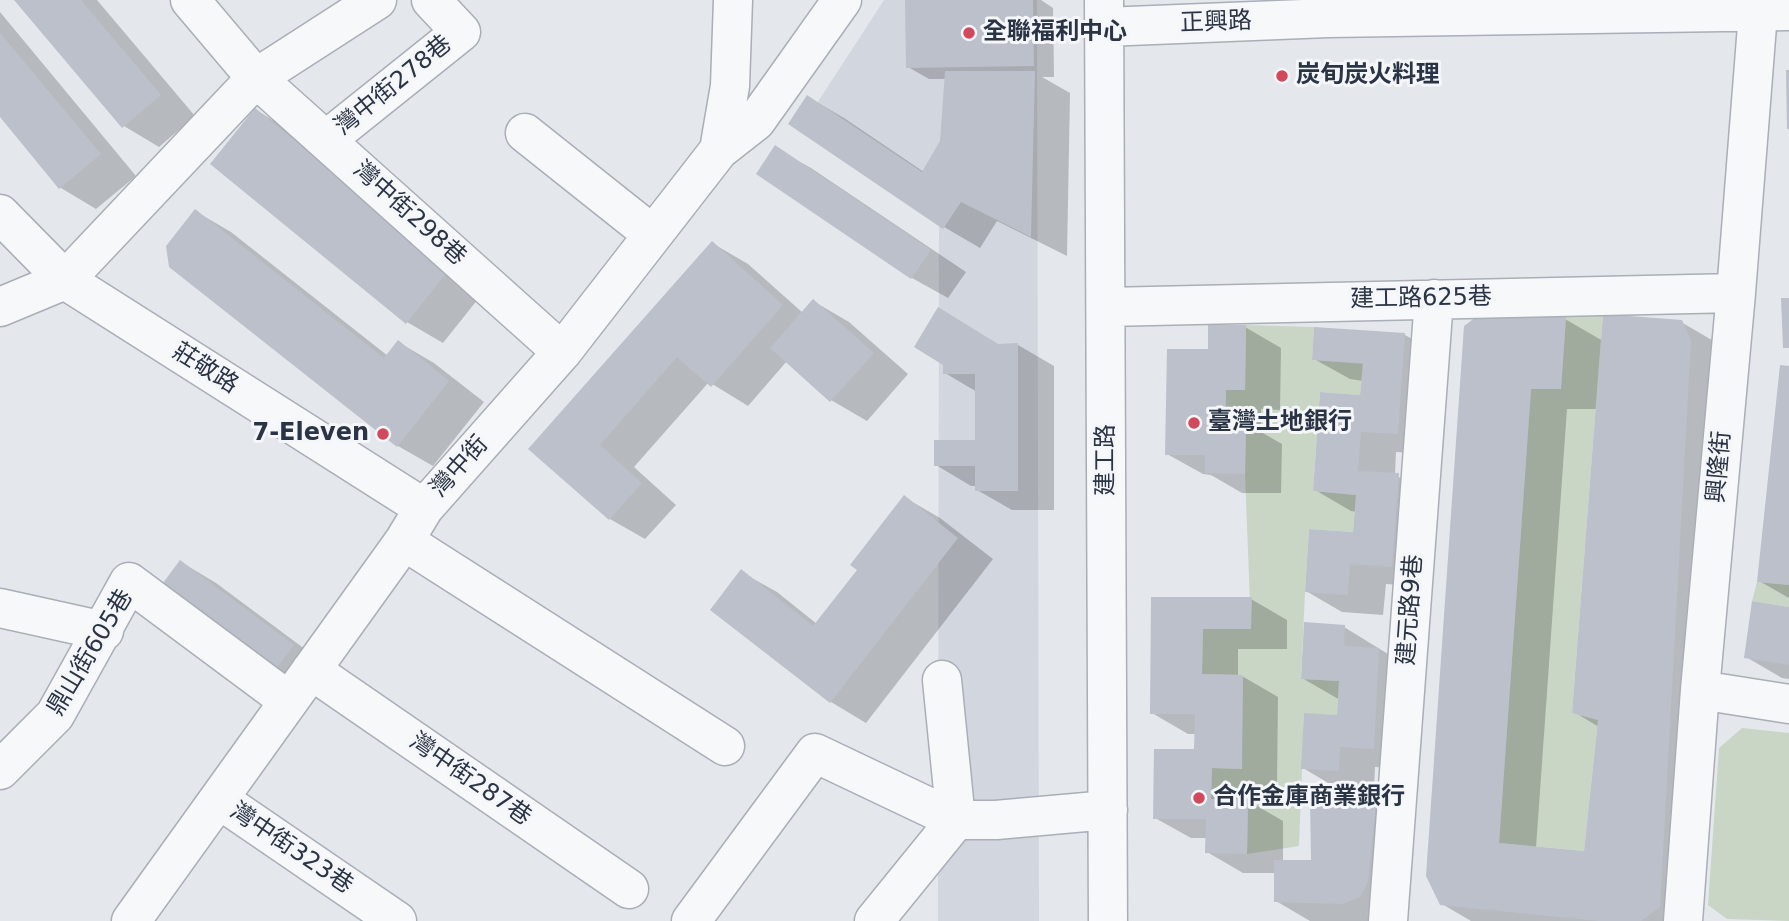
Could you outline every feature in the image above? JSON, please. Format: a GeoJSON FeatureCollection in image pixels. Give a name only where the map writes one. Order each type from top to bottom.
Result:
{"type":"FeatureCollection","features":[{"type":"Feature","properties":{"kind":"street","name":"灣中街298巷"},"geometry":{"type":"LineString","coordinates":[[190,0],[256,78],[562,352]]}},
{"type":"Feature","properties":{"kind":"street"},"geometry":{"type":"LineString","coordinates":[[0,307],[65,280],[256,78],[377,0]]}},
{"type":"Feature","properties":{"kind":"street","name":"灣中街278巷"},"geometry":{"type":"LineString","coordinates":[[326,140],[461,32],[431,0]]}},
{"type":"Feature","properties":{"kind":"street","name":"灣中街"},"geometry":{"type":"LineString","coordinates":[[131,921],[404,541],[424,508],[562,352],[719,150],[730,86],[733,0]]}},
{"type":"Feature","properties":{"kind":"street"},"geometry":{"type":"LineString","coordinates":[[719,150],[756,121],[842,0]]}},
{"type":"Feature","properties":{"kind":"street","name":"正興路"},"geometry":{"type":"LineString","coordinates":[[1104,14],[1329,9],[1769,8]]}},
{"type":"Feature","properties":{"kind":"street","name":"興隆街"},"geometry":{"type":"LineString","coordinates":[[1683,921],[1700,690],[1736,293],[1769,8]]}},
{"type":"Feature","properties":{"kind":"street","name":"建工路"},"geometry":{"type":"LineString","coordinates":[[1104,14],[1108,921]]}},
{"type":"Feature","properties":{"kind":"street"},"geometry":{"type":"LineString","coordinates":[[525,133],[652,234]]}},
{"type":"Feature","properties":{"kind":"street","name":"莊敬路"},"geometry":{"type":"LineString","coordinates":[[0,214],[65,280],[424,508]]}},
{"type":"Feature","properties":{"kind":"street","name":"建工路625巷"},"geometry":{"type":"LineString","coordinates":[[1106,307],[1736,293]]}},
{"type":"Feature","properties":{"kind":"street","name":"建元路9巷"},"geometry":{"type":"LineString","coordinates":[[1388,921],[1434,299]]}},
{"type":"Feature","properties":{"kind":"street"},"geometry":{"type":"LineString","coordinates":[[404,541],[724,746]]}},
{"type":"Feature","properties":{"kind":"street","name":"鼎山街605巷"},"geometry":{"type":"LineString","coordinates":[[0,770],[55,715],[129,582],[289,701]]}},
{"type":"Feature","properties":{"kind":"street"},"geometry":{"type":"LineString","coordinates":[[0,608],[104,631]]}},
{"type":"Feature","properties":{"kind":"street","name":"灣中街287巷"},"geometry":{"type":"LineString","coordinates":[[311,670],[629,889]]}},
{"type":"Feature","properties":{"kind":"street"},"geometry":{"type":"LineString","coordinates":[[874,921],[956,820],[942,680]]}},
{"type":"Feature","properties":{"kind":"street"},"geometry":{"type":"LineString","coordinates":[[1700,690],[1789,704]]}},
{"type":"Feature","properties":{"kind":"street"},"geometry":{"type":"LineString","coordinates":[[691,921],[816,753],[956,820],[996,820],[1108,810]]}},
{"type":"Feature","properties":{"kind":"street","name":"灣中街323巷"},"geometry":{"type":"LineString","coordinates":[[220,800],[397,921]]}},
{"type":"Feature","properties":{"kind":"shaded area"},"geometry":{"type":"Polygon","coordinates":[[[884,0],[1037,0],[1039,921],[938,921],[939,204],[812,111],[884,0]]]}},
{"type":"Feature","properties":{"kind":"green space"},"geometry":{"type":"Polygon","coordinates":[[[1603,314],[1572,713],[1598,720],[1584,851],[1499,843],[1531,389],[1561,389],[1566,317],[1603,314]]]}},
{"type":"Feature","properties":{"kind":"green space"},"geometry":{"type":"Polygon","coordinates":[[[1246,325],[1314,327],[1312,360],[1363,364],[1360,395],[1320,392],[1313,491],[1356,495],[1353,532],[1309,529],[1301,679],[1339,681],[1337,715],[1304,714],[1299,846],[1247,854],[1248,799],[1211,799],[1212,768],[1241,769],[1243,675],[1202,674],[1203,629],[1251,629],[1245,474],[1246,422],[1225,421],[1226,390],[1245,390],[1246,325]]]}},
{"type":"Feature","properties":{"kind":"green space"},"geometry":{"type":"Polygon","coordinates":[[[1757,582],[1789,585],[1789,607],[1752,601],[1757,582]]]}},
{"type":"Feature","properties":{"kind":"green space"},"geometry":{"type":"Polygon","coordinates":[[[1742,728],[1789,733],[1789,921],[1727,919],[1708,905],[1719,748],[1742,728]]]}},
{"type":"Feature","properties":{"kind":"building"},"geometry":{"type":"Polygon","coordinates":[[[14,0],[81,0],[161,95],[122,128],[14,0]]]}},
{"type":"Feature","properties":{"kind":"building","name":"全聯福利中心"},"geometry":{"type":"Polygon","coordinates":[[[905,0],[1033,0],[1034,66],[906,68],[905,0]]]}},
{"type":"Feature","properties":{"kind":"building"},"geometry":{"type":"Polygon","coordinates":[[[0,33],[101,154],[59,189],[0,117],[0,33]]]}},
{"type":"Feature","properties":{"kind":"building"},"geometry":{"type":"Polygon","coordinates":[[[1786,70],[1789,70],[1789,129],[1787,129],[1786,70]]]}},
{"type":"Feature","properties":{"kind":"building"},"geometry":{"type":"Polygon","coordinates":[[[945,71],[1035,71],[1031,237],[961,202],[943,229],[788,124],[807,95],[922,172],[940,141],[945,71]]]}},
{"type":"Feature","properties":{"kind":"building"},"geometry":{"type":"Polygon","coordinates":[[[255,108],[451,267],[406,324],[210,164],[255,108]]]}},
{"type":"Feature","properties":{"kind":"building"},"geometry":{"type":"Polygon","coordinates":[[[775,145],[931,250],[911,279],[756,174],[775,145]]]}},
{"type":"Feature","properties":{"kind":"building"},"geometry":{"type":"Polygon","coordinates":[[[195,209],[384,358],[398,340],[449,381],[397,447],[169,267],[166,246],[195,209]]]}},
{"type":"Feature","properties":{"kind":"building"},"geometry":{"type":"Polygon","coordinates":[[[712,241],[783,305],[711,387],[677,357],[600,445],[642,483],[609,520],[528,449],[712,241]]]}},
{"type":"Feature","properties":{"kind":"building"},"geometry":{"type":"Polygon","coordinates":[[[1781,298],[1789,298],[1789,348],[1783,348],[1781,298]]]}},
{"type":"Feature","properties":{"kind":"building"},"geometry":{"type":"Polygon","coordinates":[[[813,299],[874,353],[830,402],[770,348],[813,299]]]}},
{"type":"Feature","properties":{"kind":"building"},"geometry":{"type":"Polygon","coordinates":[[[938,307],[998,344],[1018,343],[1018,491],[975,491],[975,466],[934,466],[934,440],[975,440],[975,374],[943,374],[943,365],[914,347],[938,307]]]}},
{"type":"Feature","properties":{"kind":"building"},"geometry":{"type":"Polygon","coordinates":[[[1480,314],[1566,317],[1561,389],[1531,389],[1499,843],[1584,851],[1598,720],[1572,713],[1603,314],[1682,320],[1691,340],[1660,907],[1641,921],[1599,921],[1440,905],[1426,876],[1464,326],[1480,314]]]}},
{"type":"Feature","properties":{"kind":"building"},"geometry":{"type":"Polygon","coordinates":[[[1208,325],[1246,325],[1245,390],[1226,390],[1225,421],[1246,422],[1245,474],[1205,473],[1205,455],[1165,455],[1167,349],[1208,349],[1208,325]]]}},
{"type":"Feature","properties":{"kind":"building"},"geometry":{"type":"Polygon","coordinates":[[[1314,327],[1405,333],[1398,434],[1361,432],[1358,471],[1399,473],[1392,567],[1350,564],[1348,595],[1305,592],[1309,529],[1353,532],[1356,495],[1313,491],[1320,392],[1360,395],[1363,363],[1312,360],[1314,327]]]}},
{"type":"Feature","properties":{"kind":"building"},"geometry":{"type":"Polygon","coordinates":[[[1780,365],[1789,366],[1789,585],[1757,582],[1780,365]]]}},
{"type":"Feature","properties":{"kind":"building"},"geometry":{"type":"Polygon","coordinates":[[[904,495],[958,538],[830,703],[710,610],[741,569],[813,626],[857,570],[850,565],[904,495]]]}},
{"type":"Feature","properties":{"kind":"building"},"geometry":{"type":"Polygon","coordinates":[[[180,560],[294,645],[274,672],[160,587],[180,560]]]}},
{"type":"Feature","properties":{"kind":"building"},"geometry":{"type":"Polygon","coordinates":[[[1151,597],[1252,597],[1251,629],[1203,629],[1202,674],[1243,675],[1242,769],[1212,768],[1211,799],[1248,799],[1247,854],[1205,853],[1206,819],[1153,819],[1154,749],[1194,749],[1195,714],[1150,714],[1151,597]]]}},
{"type":"Feature","properties":{"kind":"building"},"geometry":{"type":"Polygon","coordinates":[[[1752,601],[1789,607],[1789,665],[1744,658],[1752,601]]]}},
{"type":"Feature","properties":{"kind":"building"},"geometry":{"type":"Polygon","coordinates":[[[1304,622],[1345,625],[1344,646],[1379,648],[1374,749],[1340,747],[1339,771],[1301,769],[1304,713],[1337,715],[1339,681],[1301,679],[1304,622]]]}},
{"type":"Feature","properties":{"kind":"building"},"geometry":{"type":"Polygon","coordinates":[[[1333,785],[1378,787],[1368,881],[1360,897],[1342,904],[1274,902],[1274,860],[1311,860],[1310,800],[1333,800],[1333,785]]]}},
{"type":"Feature","properties":{"kind":"place","name":"全聯福利中心"},"geometry":{"type":"Point","coordinates":[969,33]}},
{"type":"Feature","properties":{"kind":"place","name":"炭旬炭火料理"},"geometry":{"type":"Point","coordinates":[1282,76]}},
{"type":"Feature","properties":{"kind":"place","name":"臺灣土地銀行"},"geometry":{"type":"Point","coordinates":[1194,423]}},
{"type":"Feature","properties":{"kind":"place","name":"7-Eleven"},"geometry":{"type":"Point","coordinates":[383,434]}},
{"type":"Feature","properties":{"kind":"place","name":"合作金庫商業銀行"},"geometry":{"type":"Point","coordinates":[1199,798]}}]}
